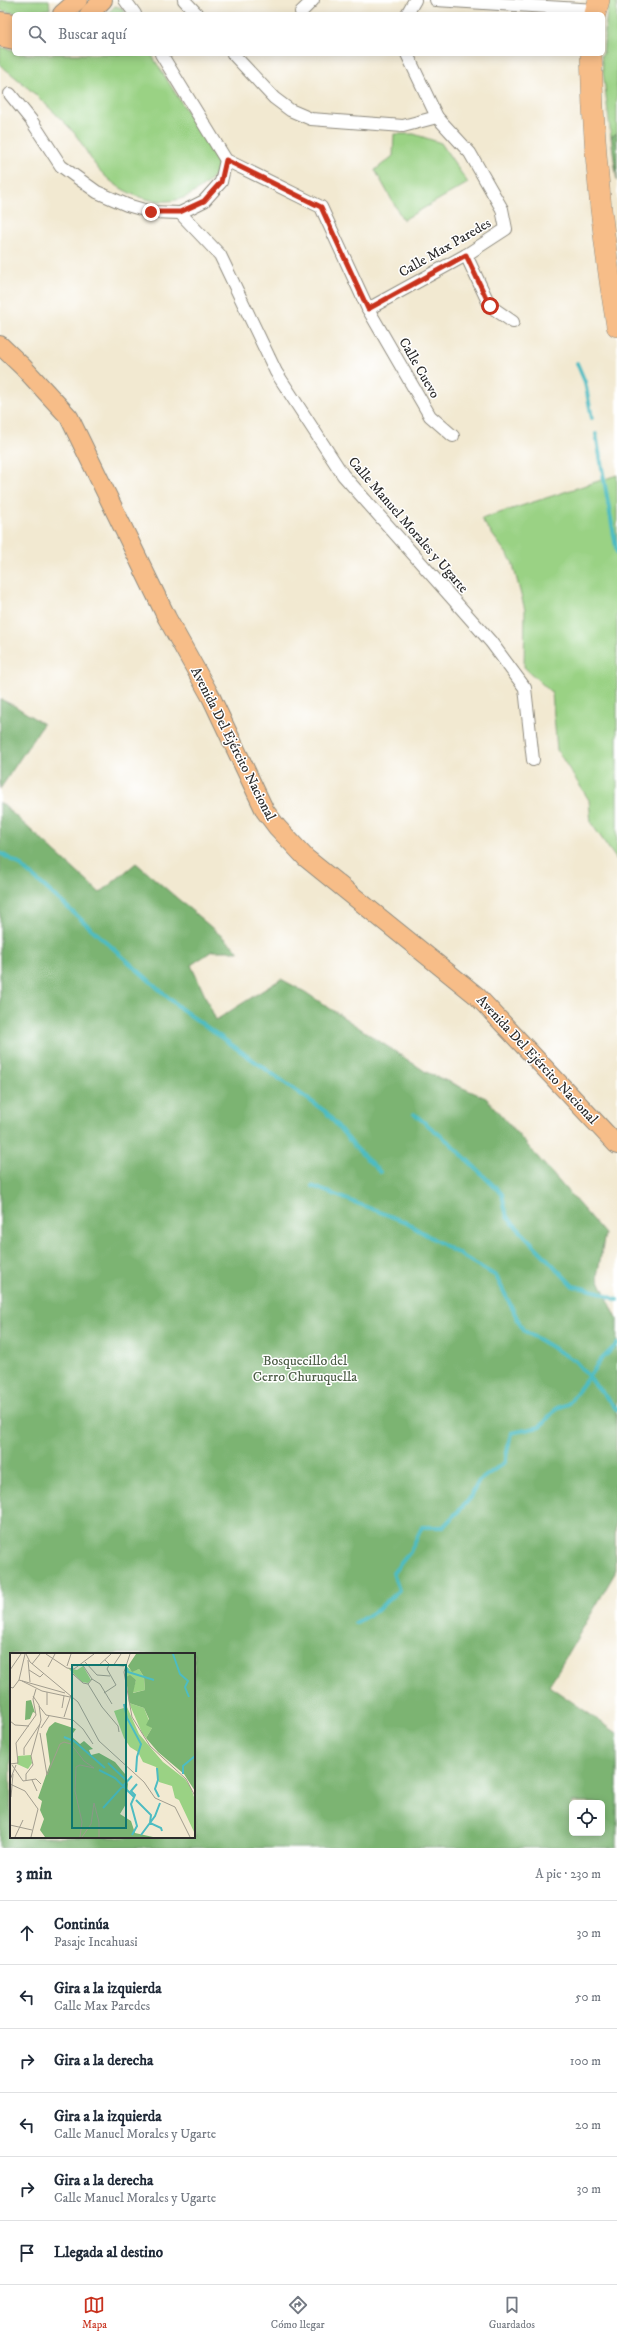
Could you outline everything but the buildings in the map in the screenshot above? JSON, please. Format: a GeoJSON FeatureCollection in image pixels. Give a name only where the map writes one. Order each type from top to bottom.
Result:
{"type":"FeatureCollection","features":[{"type":"Feature","properties":{"kind":"highway"},"geometry":{"type":"LineString","coordinates":[[591,56],[597,160],[608,271],[617,326]]}},
{"type":"Feature","properties":{"kind":"main road"},"geometry":{"type":"LineString","coordinates":[[64,12],[78,0]]}},
{"type":"Feature","properties":{"kind":"main road"},"geometry":{"type":"LineString","coordinates":[[91,12],[103,0]]}},
{"type":"Feature","properties":{"kind":"main road"},"geometry":{"type":"LineString","coordinates":[[0,21],[12,23]]}},
{"type":"Feature","properties":{"kind":"main road"},"geometry":{"type":"LineString","coordinates":[[0,37],[12,40]]}},
{"type":"Feature","properties":{"kind":"main road","name":"Avenida Del Ejército Nacional"},"geometry":{"type":"LineString","coordinates":[[0,346],[23,367],[69,417],[167,618],[210,697],[265,811],[277,827],[306,858],[477,996],[617,1145]]}},
{"type":"Feature","properties":{"kind":"street"},"geometry":{"type":"LineString","coordinates":[[125,0],[134,12]]}},
{"type":"Feature","properties":{"kind":"street"},"geometry":{"type":"LineString","coordinates":[[184,0],[195,12]]}},
{"type":"Feature","properties":{"kind":"street"},"geometry":{"type":"LineString","coordinates":[[301,12],[313,0]]}},
{"type":"Feature","properties":{"kind":"street"},"geometry":{"type":"LineString","coordinates":[[407,12],[415,0]]}},
{"type":"Feature","properties":{"kind":"street"},"geometry":{"type":"LineString","coordinates":[[436,0],[597,8]]}},
{"type":"Feature","properties":{"kind":"street"},"geometry":{"type":"LineString","coordinates":[[10,94],[31,120],[61,166],[97,192],[151,212],[180,212],[204,201],[221,182],[226,160],[162,56]]}},
{"type":"Feature","properties":{"kind":"street"},"geometry":{"type":"LineString","coordinates":[[235,56],[274,98],[290,110],[311,119],[403,126],[437,117]]}},
{"type":"Feature","properties":{"kind":"street","name":"Calle Max Paredes"},"geometry":{"type":"LineString","coordinates":[[368,309],[466,255],[506,229],[502,209],[470,153],[437,117],[408,56]]}},
{"type":"Feature","properties":{"kind":"street","name":"Calle Cuevo"},"geometry":{"type":"LineString","coordinates":[[226,160],[321,207],[368,309],[430,416],[453,436]]}},
{"type":"Feature","properties":{"kind":"street","name":"Calle Manuel Morales y Ugarte"},"geometry":{"type":"LineString","coordinates":[[180,212],[220,255],[276,372],[342,476],[491,642],[525,688],[532,760]]}},
{"type":"Feature","properties":{"kind":"street"},"geometry":{"type":"LineString","coordinates":[[466,255],[490,306],[513,322]]}},
{"type":"Feature","properties":{"kind":"green space"},"geometry":{"type":"Polygon","coordinates":[[[0,0],[49,0],[50,9],[37,12],[12,13],[0,10],[0,0]]]}},
{"type":"Feature","properties":{"kind":"green space"},"geometry":{"type":"Polygon","coordinates":[[[608,0],[617,1],[617,133],[611,137],[601,56],[605,56],[605,32],[608,0]]]}},
{"type":"Feature","properties":{"kind":"green space"},"geometry":{"type":"Polygon","coordinates":[[[115,6],[122,8],[125,12],[109,12],[115,6]]]}},
{"type":"Feature","properties":{"kind":"green space"},"geometry":{"type":"Polygon","coordinates":[[[0,47],[12,50],[12,56],[152,56],[219,163],[218,168],[211,180],[195,192],[184,198],[172,201],[148,199],[124,190],[113,183],[99,170],[70,128],[36,95],[0,65],[0,47]]]}},
{"type":"Feature","properties":{"kind":"green space"},"geometry":{"type":"Polygon","coordinates":[[[617,133],[617,181],[611,137],[617,133]]]}},
{"type":"Feature","properties":{"kind":"green space"},"geometry":{"type":"Polygon","coordinates":[[[394,134],[414,134],[441,143],[468,183],[403,220],[375,170],[393,156],[394,134]]]}},
{"type":"Feature","properties":{"kind":"green space"},"geometry":{"type":"Polygon","coordinates":[[[617,475],[617,860],[591,823],[589,800],[557,750],[552,693],[524,667],[525,610],[512,561],[481,519],[617,475]]]}},
{"type":"Feature","properties":{"kind":"green space"},"geometry":{"type":"Polygon","coordinates":[[[0,699],[15,706],[43,724],[0,789],[0,699]]]}},
{"type":"Feature","properties":{"kind":"green space","name":"Bosquecillo del Cerro Churuquella"},"geometry":{"type":"Polygon","coordinates":[[[0,802],[100,893],[136,863],[239,951],[212,951],[191,965],[216,1020],[281,979],[305,992],[426,1072],[486,1098],[605,1234],[597,1276],[617,1319],[615,1573],[549,1686],[617,1733],[617,1848],[0,1848],[0,802]]]}},
{"type":"Feature","properties":{"kind":"waterway"},"geometry":{"type":"LineString","coordinates":[[577,363],[585,382],[592,418]]}},
{"type":"Feature","properties":{"kind":"waterway"},"geometry":{"type":"LineString","coordinates":[[596,434],[617,553]]}},
{"type":"Feature","properties":{"kind":"waterway"},"geometry":{"type":"LineString","coordinates":[[0,853],[19,864],[180,1008],[326,1112],[355,1147],[380,1172]]}},
{"type":"Feature","properties":{"kind":"waterway"},"geometry":{"type":"LineString","coordinates":[[414,1114],[450,1143],[502,1194],[507,1217],[573,1286],[599,1292],[617,1300]]}},
{"type":"Feature","properties":{"kind":"waterway"},"geometry":{"type":"LineString","coordinates":[[312,1186],[403,1221],[496,1276],[523,1330],[575,1361],[617,1410]]}},
{"type":"Feature","properties":{"kind":"waterway"},"geometry":{"type":"LineString","coordinates":[[355,1623],[376,1611],[399,1590],[393,1573],[410,1552],[422,1527],[443,1527],[468,1501],[479,1481],[505,1462],[511,1433],[540,1427],[557,1408],[568,1404],[601,1360],[617,1344]]}},
{"type":"Feature","properties":{"kind":"route"},"geometry":{"type":"LineString","coordinates":[[151,212],[180,212],[204,201],[221,182],[226,160],[321,207],[368,309],[466,255],[490,306]]}}]}
